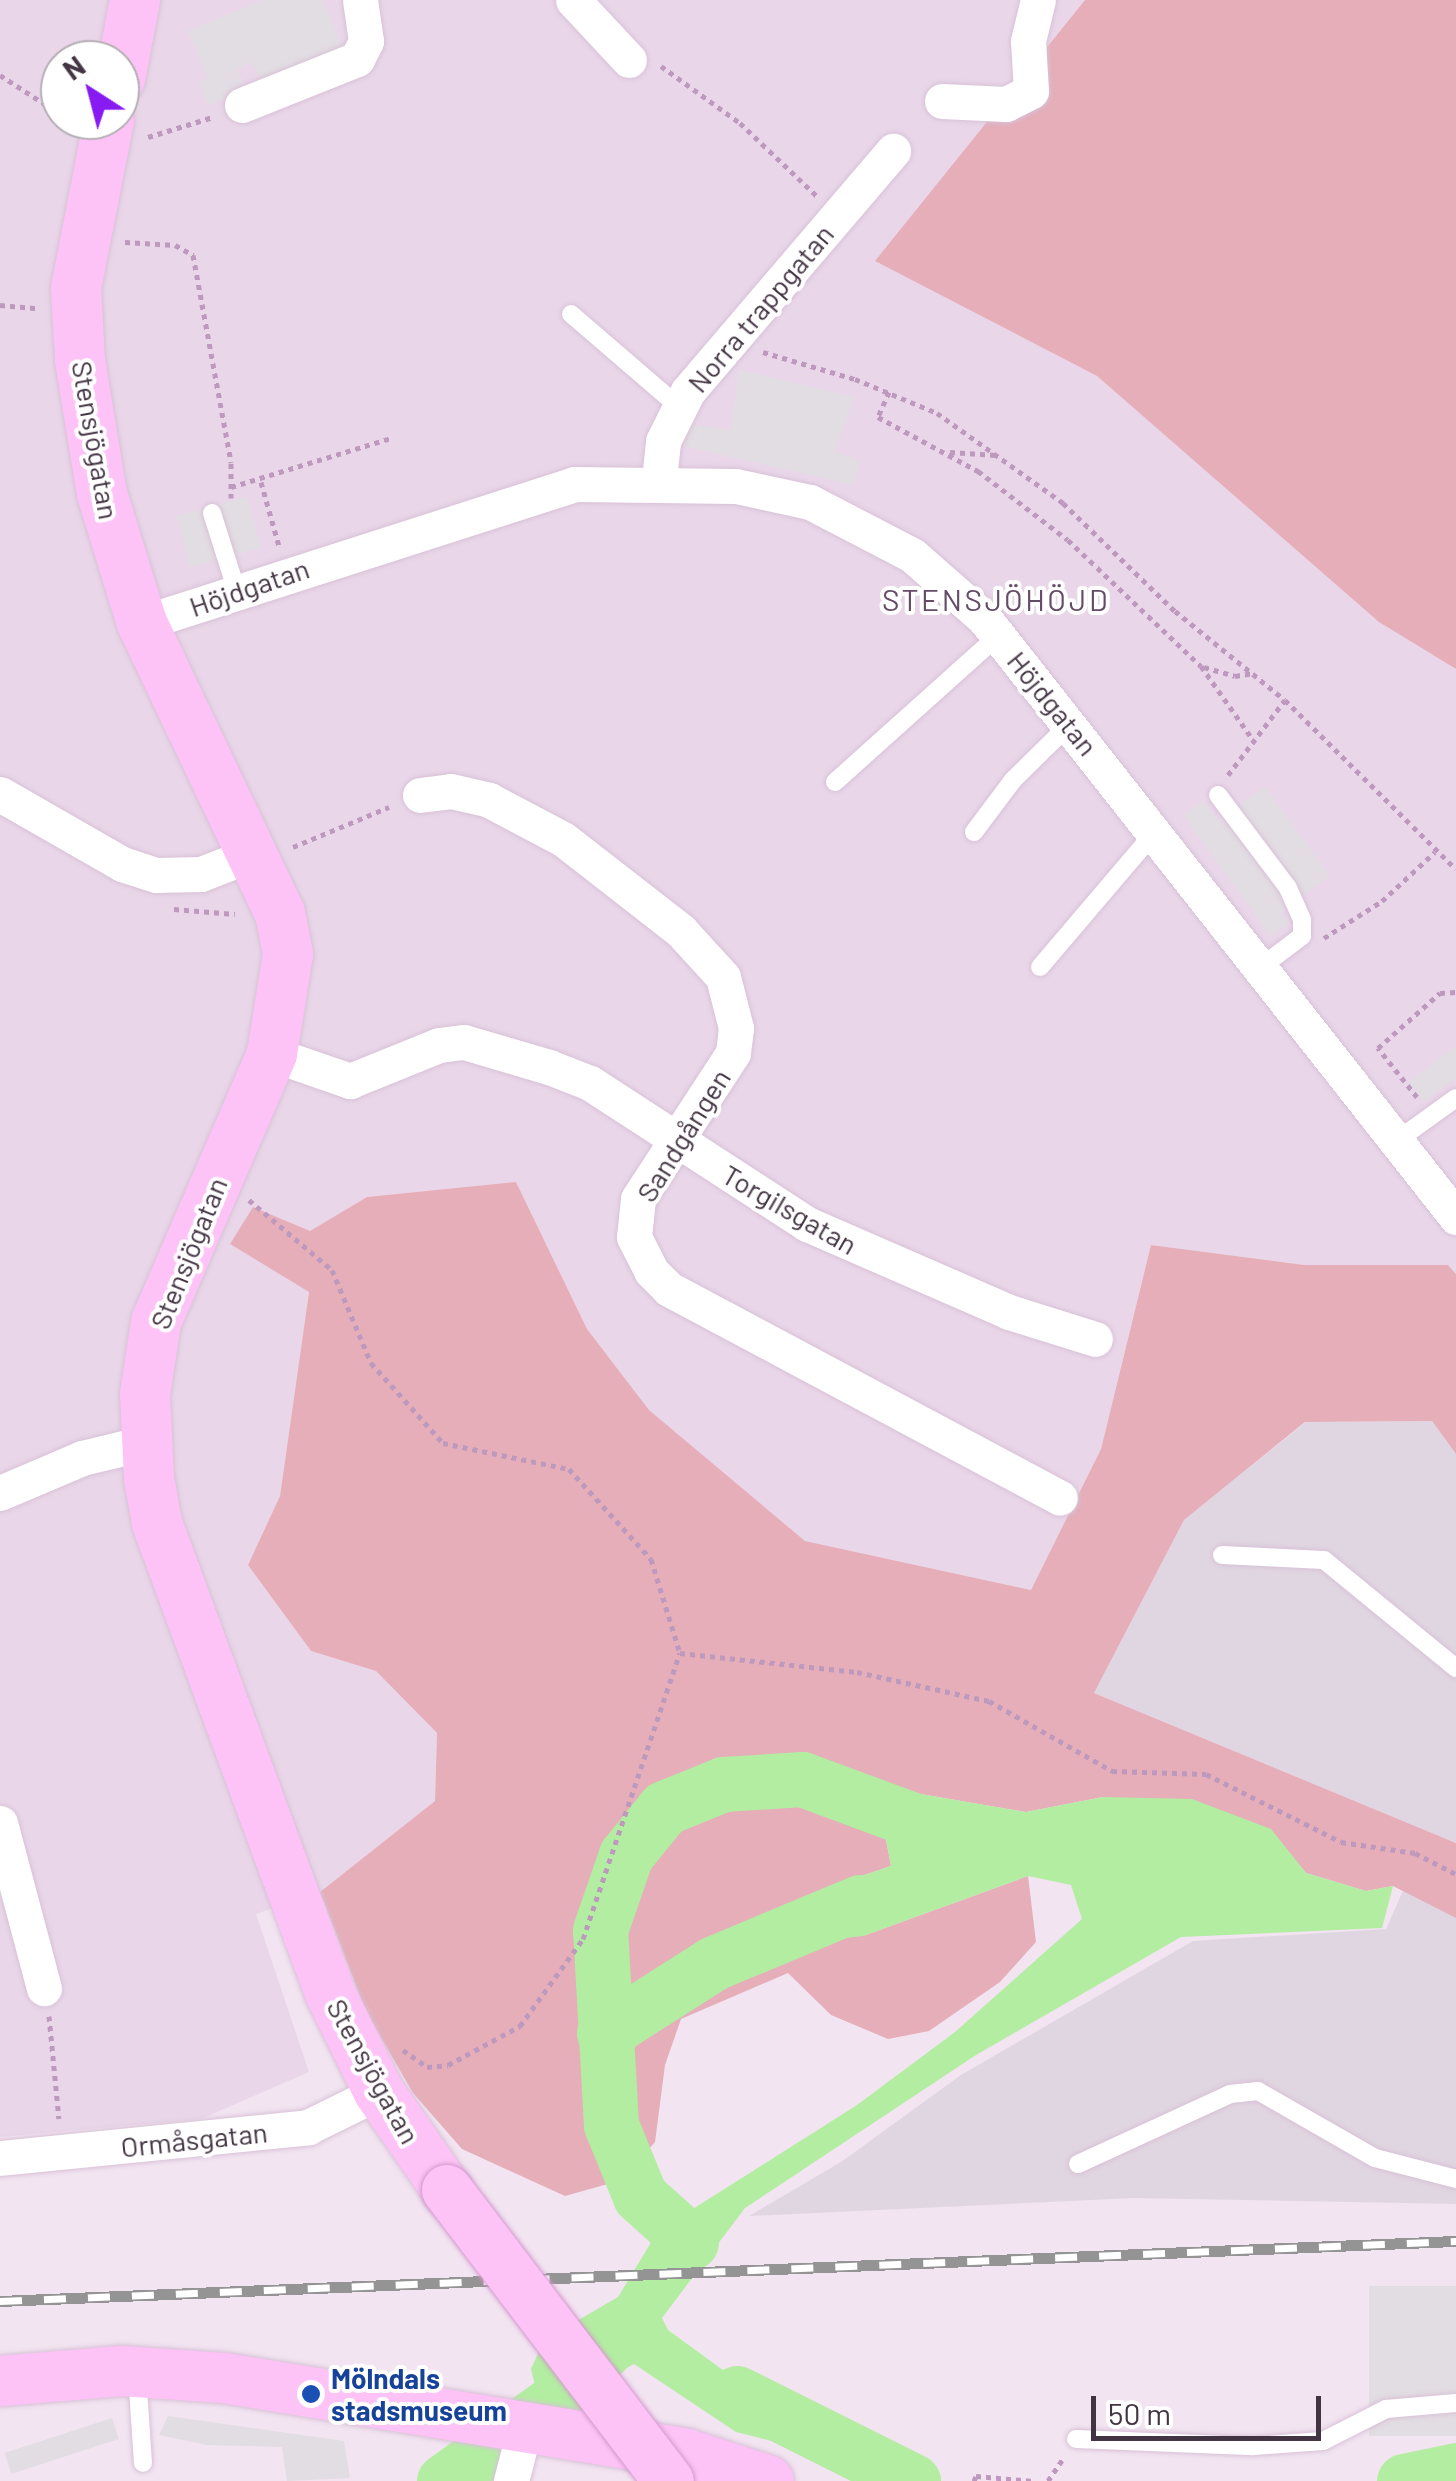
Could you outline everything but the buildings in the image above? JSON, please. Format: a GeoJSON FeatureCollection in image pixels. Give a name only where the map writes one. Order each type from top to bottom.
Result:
{"type":"FeatureCollection","features":[{"type":"Feature","properties":{"kind":"street"},"geometry":{"type":"LineString","coordinates":[[127,40],[135,0]]}},
{"type":"Feature","properties":{"kind":"street"},"geometry":{"type":"LineString","coordinates":[[242,105],[357,59],[366,41],[360,0]]}},
{"type":"Feature","properties":{"kind":"street"},"geometry":{"type":"LineString","coordinates":[[573,0],[628,60]]}},
{"type":"Feature","properties":{"kind":"street"},"geometry":{"type":"LineString","coordinates":[[942,101],[1006,104],[1031,91],[1028,42],[1038,0]]}},
{"type":"Feature","properties":{"kind":"street","name":"Stensjögatan"},"geometry":{"type":"LineString","coordinates":[[104,140],[81,238],[80,360],[102,494],[142,624],[270,852],[288,954],[272,1054],[156,1322],[144,1443],[157,1523],[330,1992],[378,2092],[447,2190],[668,2481]]}},
{"type":"Feature","properties":{"kind":"street","name":"Norra trappgatan"},"geometry":{"type":"LineString","coordinates":[[660,480],[663,441],[680,408],[726,344],[893,151]]}},
{"type":"Feature","properties":{"kind":"street","name":"Höjdgatan"},"geometry":{"type":"LineString","coordinates":[[142,624],[574,484],[660,480],[736,486],[827,510],[912,555],[953,586],[998,636],[1456,1217]]}},
{"type":"Feature","properties":{"kind":"street","name":"Sandgången"},"geometry":{"type":"LineString","coordinates":[[420,795],[451,791],[488,800],[563,838],[681,932],[723,977],[736,1028],[733,1053],[638,1198],[633,1219],[640,1253],[669,1289],[1060,1498]]}},
{"type":"Feature","properties":{"kind":"street"},"geometry":{"type":"LineString","coordinates":[[0,794],[122,864],[156,875],[202,874],[270,852]]}},
{"type":"Feature","properties":{"kind":"street","name":"Torgilsgatan"},"geometry":{"type":"LineString","coordinates":[[272,1054],[350,1081],[439,1045],[464,1042],[590,1083],[807,1224],[872,1256],[1009,1312],[1095,1339]]}},
{"type":"Feature","properties":{"kind":"street"},"geometry":{"type":"LineString","coordinates":[[0,1494],[82,1458],[144,1443]]}},
{"type":"Feature","properties":{"kind":"street"},"geometry":{"type":"LineString","coordinates":[[0,1822],[44,1988]]}},
{"type":"Feature","properties":{"kind":"street","name":"Ormåsgatan"},"geometry":{"type":"LineString","coordinates":[[0,2158],[308,2127],[378,2092]]}},
{"type":"Feature","properties":{"kind":"street"},"geometry":{"type":"LineString","coordinates":[[0,2402],[130,2372]]}},
{"type":"Feature","properties":{"kind":"street"},"geometry":{"type":"LineString","coordinates":[[0,2381],[130,2372],[224,2378],[516,2447],[748,2473]]}},
{"type":"Feature","properties":{"kind":"lane"},"geometry":{"type":"LineString","coordinates":[[571,314],[680,408]]}},
{"type":"Feature","properties":{"kind":"lane"},"geometry":{"type":"LineString","coordinates":[[212,514],[237,592]]}},
{"type":"Feature","properties":{"kind":"lane"},"geometry":{"type":"LineString","coordinates":[[835,782],[998,636]]}},
{"type":"Feature","properties":{"kind":"lane"},"geometry":{"type":"LineString","coordinates":[[974,832],[1013,780],[1070,724]]}},
{"type":"Feature","properties":{"kind":"lane"},"geometry":{"type":"LineString","coordinates":[[1218,795],[1288,888],[1302,936],[1260,967]]}},
{"type":"Feature","properties":{"kind":"lane"},"geometry":{"type":"LineString","coordinates":[[1040,967],[1155,832]]}},
{"type":"Feature","properties":{"kind":"lane"},"geometry":{"type":"LineString","coordinates":[[1395,1142],[1456,1098]]}},
{"type":"Feature","properties":{"kind":"lane"},"geometry":{"type":"LineString","coordinates":[[1222,1555],[1324,1560],[1456,1668]]}},
{"type":"Feature","properties":{"kind":"lane"},"geometry":{"type":"LineString","coordinates":[[1078,2164],[1230,2094],[1258,2092],[1376,2158],[1456,2179]]}},
{"type":"Feature","properties":{"kind":"lane"},"geometry":{"type":"LineString","coordinates":[[0,2361],[53,2358],[130,2372],[143,2463]]}},
{"type":"Feature","properties":{"kind":"lane"},"geometry":{"type":"LineString","coordinates":[[1076,2439],[1254,2446],[1323,2442],[1386,2409],[1456,2403]]}},
{"type":"Feature","properties":{"kind":"path"},"geometry":{"type":"LineString","coordinates":[[628,60],[667,67],[740,123],[838,216]]}},
{"type":"Feature","properties":{"kind":"path"},"geometry":{"type":"LineString","coordinates":[[0,75],[40,101]]}},
{"type":"Feature","properties":{"kind":"path"},"geometry":{"type":"LineString","coordinates":[[140,136],[150,138],[242,105]]}},
{"type":"Feature","properties":{"kind":"path"},"geometry":{"type":"LineString","coordinates":[[106,240],[175,245],[193,255],[231,488],[230,506],[212,514]]}},
{"type":"Feature","properties":{"kind":"path"},"geometry":{"type":"LineString","coordinates":[[0,306],[37,308]]}},
{"type":"Feature","properties":{"kind":"path"},"geometry":{"type":"LineString","coordinates":[[726,344],[889,392],[937,413],[1063,503],[1175,611],[1285,700],[1361,769],[1435,852],[1456,869]]}},
{"type":"Feature","properties":{"kind":"path"},"geometry":{"type":"LineString","coordinates":[[889,392],[878,416],[948,452],[1068,540],[1201,666],[1251,738]]}},
{"type":"Feature","properties":{"kind":"path"},"geometry":{"type":"LineString","coordinates":[[231,488],[390,438]]}},
{"type":"Feature","properties":{"kind":"path"},"geometry":{"type":"LineString","coordinates":[[948,452],[996,456]]}},
{"type":"Feature","properties":{"kind":"path"},"geometry":{"type":"LineString","coordinates":[[260,482],[289,574]]}},
{"type":"Feature","properties":{"kind":"path"},"geometry":{"type":"LineString","coordinates":[[1201,666],[1235,676],[1253,673]]}},
{"type":"Feature","properties":{"kind":"path"},"geometry":{"type":"LineString","coordinates":[[1218,795],[1251,738],[1285,700]]}},
{"type":"Feature","properties":{"kind":"path"},"geometry":{"type":"LineString","coordinates":[[270,852],[420,795]]}},
{"type":"Feature","properties":{"kind":"path"},"geometry":{"type":"LineString","coordinates":[[1302,936],[1332,937],[1353,924],[1435,852]]}},
{"type":"Feature","properties":{"kind":"path"},"geometry":{"type":"LineString","coordinates":[[1430,1116],[1378,1048],[1440,993],[1456,992]]}},
{"type":"Feature","properties":{"kind":"path"},"geometry":{"type":"LineString","coordinates":[[237,1190],[332,1270],[370,1363],[443,1443],[569,1468],[652,1558],[680,1653],[583,1939],[520,2026],[448,2065],[423,2064]]}},
{"type":"Feature","properties":{"kind":"path"},"geometry":{"type":"LineString","coordinates":[[680,1653],[857,1672],[989,1701],[1112,1772],[1206,1774],[1341,1842],[1415,1853],[1456,1874]]}},
{"type":"Feature","properties":{"kind":"path"},"geometry":{"type":"LineString","coordinates":[[44,1988],[59,2114]]}},
{"type":"Feature","properties":{"kind":"path"},"geometry":{"type":"LineString","coordinates":[[975,2478],[1032,2481]]}},
{"type":"Feature","properties":{"kind":"shaded area"},"geometry":{"type":"Polygon","coordinates":[[[0,0],[1085,0],[876,261],[1097,376],[1379,621],[1456,669],[1456,1274],[1448,1265],[1304,1265],[1151,1245],[1101,1449],[1031,1590],[805,1541],[649,1410],[587,1329],[516,1182],[367,1197],[310,1231],[231,1244],[309,1291],[280,1496],[248,1565],[311,1651],[376,1671],[437,1733],[435,1801],[320,1892],[256,1914],[309,2072],[201,2119],[0,2137],[0,0]]]}},
{"type":"Feature","properties":{"kind":"shaded area"},"geometry":{"type":"Polygon","coordinates":[[[263,0],[322,0],[343,49],[262,83],[252,62],[237,69],[245,89],[208,105],[199,83],[208,78],[188,31],[263,0]]]}},
{"type":"Feature","properties":{"kind":"shaded area"},"geometry":{"type":"Polygon","coordinates":[[[1085,0],[1456,0],[1456,669],[1379,622],[1097,376],[875,261],[1085,0]]]}},
{"type":"Feature","properties":{"kind":"shaded area"},"geometry":{"type":"Polygon","coordinates":[[[739,370],[854,397],[835,451],[860,461],[853,485],[684,446],[687,424],[731,430],[739,370]]]}},
{"type":"Feature","properties":{"kind":"shaded area"},"geometry":{"type":"Polygon","coordinates":[[[247,497],[261,548],[190,567],[176,516],[247,497]]]}},
{"type":"Feature","properties":{"kind":"shaded area"},"geometry":{"type":"Polygon","coordinates":[[[1265,787],[1330,876],[1281,912],[1288,923],[1271,936],[1183,815],[1203,801],[1218,820],[1265,787]]]}},
{"type":"Feature","properties":{"kind":"shaded area"},"geometry":{"type":"Polygon","coordinates":[[[1456,1046],[1456,1078],[1424,1102],[1409,1082],[1456,1046]]]}},
{"type":"Feature","properties":{"kind":"shaded area"},"geometry":{"type":"Polygon","coordinates":[[[516,1182],[587,1329],[649,1410],[805,1541],[1031,1590],[1101,1449],[1151,1245],[1304,1265],[1448,1265],[1456,1274],[1456,1454],[1432,1421],[1305,1422],[1184,1520],[1094,1693],[1456,1843],[1456,1918],[1393,1886],[1366,1891],[1306,1873],[1270,1829],[1103,1797],[1026,1812],[909,1792],[879,1803],[891,1866],[826,1888],[863,1936],[1028,1876],[1036,1942],[1000,1982],[929,2031],[888,2039],[831,2015],[788,1973],[681,2019],[665,2065],[655,2142],[622,2180],[565,2196],[462,2149],[413,2093],[366,2012],[320,1892],[435,1801],[437,1733],[376,1671],[311,1651],[248,1565],[280,1496],[309,1292],[230,1244],[253,1207],[310,1231],[367,1197],[516,1182]]]}},
{"type":"Feature","properties":{"kind":"shaded area"},"geometry":{"type":"Polygon","coordinates":[[[1432,1421],[1456,1454],[1456,1843],[1094,1693],[1184,1520],[1306,1422],[1432,1421]]]}},
{"type":"Feature","properties":{"kind":"shaded area"},"geometry":{"type":"Polygon","coordinates":[[[909,1792],[1026,1812],[1103,1797],[1192,1799],[1271,1829],[1306,1873],[1366,1891],[1393,1886],[1382,1928],[1181,1937],[976,2055],[745,2208],[662,2318],[668,2330],[731,2376],[800,2408],[808,2450],[736,2432],[634,2364],[558,2404],[539,2402],[531,2369],[544,2340],[618,2297],[658,2231],[857,2105],[955,2032],[1082,1919],[1071,1885],[1028,1876],[863,1936],[795,1944],[789,1916],[826,1888],[891,1866],[879,1802],[909,1792]]]}},
{"type":"Feature","properties":{"kind":"shaded area"},"geometry":{"type":"Polygon","coordinates":[[[1406,1884],[1456,1912],[1456,2204],[1134,2198],[749,2216],[841,2162],[961,2075],[1193,1941],[1386,1929],[1406,1884]]]}},
{"type":"Feature","properties":{"kind":"shaded area"},"geometry":{"type":"Polygon","coordinates":[[[1369,2286],[1456,2286],[1456,2436],[1369,2436],[1369,2286]]]}},
{"type":"Feature","properties":{"kind":"shaded area"},"geometry":{"type":"Polygon","coordinates":[[[168,2416],[344,2441],[350,2478],[287,2481],[282,2447],[207,2445],[159,2435],[168,2416]]]}},
{"type":"Feature","properties":{"kind":"shaded area"},"geometry":{"type":"Polygon","coordinates":[[[112,2418],[119,2439],[11,2474],[5,2453],[112,2418]]]}},
{"type":"Feature","properties":{"kind":"waterway"},"geometry":{"type":"LineString","coordinates":[[691,2242],[640,2196],[611,2125],[600,1930],[626,1855],[664,1808],[723,1784],[802,1779],[948,1833]]}},
{"type":"Feature","properties":{"kind":"waterway"},"geometry":{"type":"LineString","coordinates":[[604,2033],[714,1963],[860,1902]]}},
{"type":"Feature","properties":{"kind":"waterway"},"geometry":{"type":"LineString","coordinates":[[444,2481],[555,2401],[605,2350]]}},
{"type":"Feature","properties":{"kind":"waterway"},"geometry":{"type":"LineString","coordinates":[[737,2393],[913,2481]]}},
{"type":"Feature","properties":{"kind":"waterway"},"geometry":{"type":"LineString","coordinates":[[1404,2481],[1456,2470]]}},
{"type":"Feature","properties":{"kind":"railway"},"geometry":{"type":"LineString","coordinates":[[0,2301],[1456,2241]]}},
{"type":"Feature","properties":{"kind":"place","name":"Mölndals stadsmuseum"},"geometry":{"type":"Point","coordinates":[311,2394]}},
{"type":"Feature","properties":{"kind":"district","name":"STENSJÖHÖJD"},"geometry":{"type":"Point","coordinates":[996,599]}}]}
